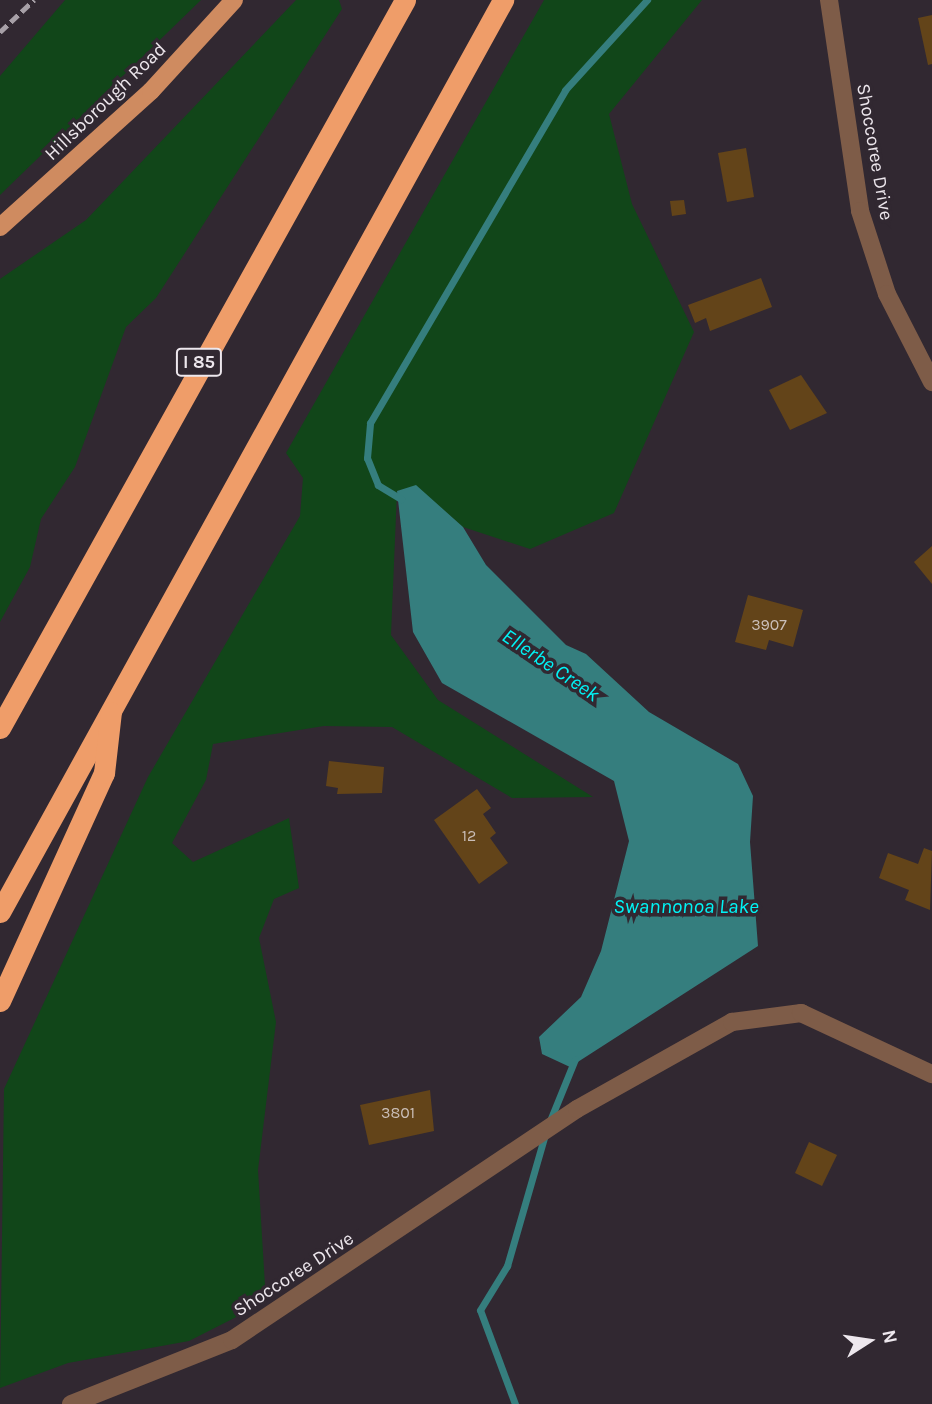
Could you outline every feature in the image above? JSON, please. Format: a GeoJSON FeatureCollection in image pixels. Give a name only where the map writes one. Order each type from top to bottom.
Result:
{"type":"FeatureCollection","features":[{"type":"Feature","properties":{"kind":"highway","name":"I 85"},"geometry":{"type":"LineString","coordinates":[[0,728],[405,0]]}},
{"type":"Feature","properties":{"kind":"highway"},"geometry":{"type":"LineString","coordinates":[[0,912],[112,700],[503,0]]}},
{"type":"Feature","properties":{"kind":"highway"},"geometry":{"type":"LineString","coordinates":[[0,1001],[104,773],[112,700]]}},
{"type":"Feature","properties":{"kind":"main road","name":"Hillsborough Road"},"geometry":{"type":"LineString","coordinates":[[0,228],[151,91],[234,0]]}},
{"type":"Feature","properties":{"kind":"street","name":"Shoccoree Drive"},"geometry":{"type":"LineString","coordinates":[[829,0],[860,211],[900,324],[932,382]]}},
{"type":"Feature","properties":{"kind":"street","name":"Shoccoree Drive"},"geometry":{"type":"LineString","coordinates":[[71,1404],[232,1340],[521,1146],[698,1038],[776,1013],[832,1022],[932,1074]]}},
{"type":"Feature","properties":{"kind":"green space"},"geometry":{"type":"Polygon","coordinates":[[[65,0],[201,0],[0,195],[0,76],[65,0]]]}},
{"type":"Feature","properties":{"kind":"green space"},"geometry":{"type":"Polygon","coordinates":[[[296,0],[339,0],[342,9],[156,298],[126,327],[75,467],[41,519],[30,567],[0,622],[0,279],[86,220],[296,0]]]}},
{"type":"Feature","properties":{"kind":"green space"},"geometry":{"type":"Polygon","coordinates":[[[544,0],[702,0],[609,114],[632,204],[694,332],[614,513],[530,549],[463,527],[416,486],[397,491],[391,635],[438,700],[593,797],[512,798],[392,727],[324,726],[213,744],[206,780],[172,843],[193,862],[289,818],[299,888],[274,899],[259,938],[276,1022],[258,1170],[266,1302],[189,1341],[68,1363],[0,1388],[4,1089],[148,777],[300,516],[303,478],[286,453],[544,0]]]}},
{"type":"Feature","properties":{"kind":"water","name":"Swannonoa Lake"},"geometry":{"type":"Polygon","coordinates":[[[416,485],[463,527],[486,565],[566,645],[586,654],[649,712],[738,764],[753,796],[750,842],[758,946],[570,1067],[542,1054],[539,1037],[581,997],[601,951],[629,841],[614,781],[442,683],[413,632],[397,491],[416,485]]]}},
{"type":"Feature","properties":{"kind":"building"},"geometry":{"type":"Polygon","coordinates":[[[932,15],[932,64],[928,65],[918,18],[932,15]]]}},
{"type":"Feature","properties":{"kind":"building"},"geometry":{"type":"Polygon","coordinates":[[[746,148],[754,197],[727,202],[718,153],[746,148]]]}},
{"type":"Feature","properties":{"kind":"building"},"geometry":{"type":"Polygon","coordinates":[[[684,200],[686,214],[672,216],[670,201],[684,200]]]}},
{"type":"Feature","properties":{"kind":"building"},"geometry":{"type":"Polygon","coordinates":[[[761,278],[772,307],[710,331],[706,318],[695,323],[688,305],[761,278]]]}},
{"type":"Feature","properties":{"kind":"building"},"geometry":{"type":"Polygon","coordinates":[[[801,375],[827,413],[790,430],[769,390],[801,375]]]}},
{"type":"Feature","properties":{"kind":"building"},"geometry":{"type":"Polygon","coordinates":[[[932,546],[932,584],[914,562],[932,546]]]}},
{"type":"Feature","properties":{"kind":"building"},"geometry":{"type":"Polygon","coordinates":[[[748,595],[803,610],[793,647],[769,640],[766,650],[735,642],[748,595]]]}},
{"type":"Feature","properties":{"kind":"building"},"geometry":{"type":"Polygon","coordinates":[[[329,761],[384,767],[382,793],[337,794],[338,788],[326,786],[329,761]]]}},
{"type":"Feature","properties":{"kind":"building"},"geometry":{"type":"Polygon","coordinates":[[[477,789],[491,808],[483,814],[496,833],[490,838],[508,863],[479,884],[434,820],[477,789]]]}},
{"type":"Feature","properties":{"kind":"building"},"geometry":{"type":"Polygon","coordinates":[[[924,848],[932,851],[930,910],[905,900],[909,890],[879,878],[888,853],[918,864],[924,848]]]}},
{"type":"Feature","properties":{"kind":"building"},"geometry":{"type":"Polygon","coordinates":[[[430,1090],[434,1131],[369,1145],[360,1105],[430,1090]]]}},
{"type":"Feature","properties":{"kind":"building"},"geometry":{"type":"Polygon","coordinates":[[[809,1142],[837,1155],[822,1186],[795,1173],[809,1142]]]}},
{"type":"Feature","properties":{"kind":"waterway","name":"Ellerbe Creek"},"geometry":{"type":"LineString","coordinates":[[401,499],[378,485],[367,458],[370,423],[565,90],[647,0]]}},
{"type":"Feature","properties":{"kind":"waterway","name":"Ellerbe Creek"},"geometry":{"type":"LineString","coordinates":[[549,1123],[575,1059]]}},
{"type":"Feature","properties":{"kind":"waterway","name":"Ellerbe Creek"},"geometry":{"type":"LineString","coordinates":[[515,1404],[480,1310],[507,1266],[545,1134]]}},
{"type":"Feature","properties":{"kind":"railway"},"geometry":{"type":"LineString","coordinates":[[0,32],[34,0]]}}]}
